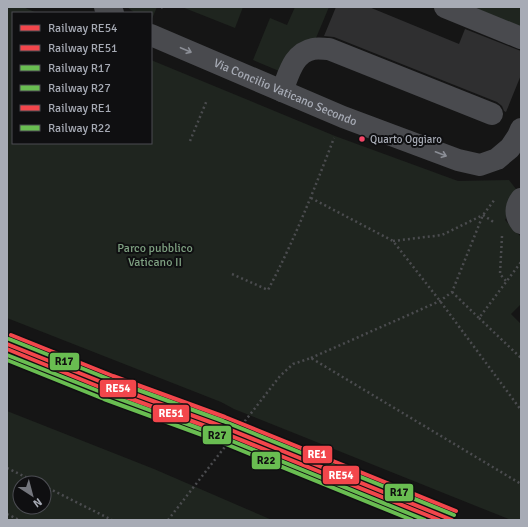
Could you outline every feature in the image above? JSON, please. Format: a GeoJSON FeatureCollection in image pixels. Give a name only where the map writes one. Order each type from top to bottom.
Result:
{"type":"FeatureCollection","features":[{"type":"Feature","properties":{"kind":"street"},"geometry":{"type":"LineString","coordinates":[[445,7],[521,38]]}},
{"type":"Feature","properties":{"kind":"street","name":"Via Concilio Vaticano Secondo"},"geometry":{"type":"LineString","coordinates":[[152,35],[343,117],[458,160],[480,165],[497,159],[506,152],[518,136],[521,129]]}},
{"type":"Feature","properties":{"kind":"street"},"geometry":{"type":"LineString","coordinates":[[282,91],[293,62],[302,53],[314,48],[329,49],[492,114]]}},
{"type":"Feature","properties":{"kind":"street"},"geometry":{"type":"LineString","coordinates":[[512,226],[517,207],[521,199]]}},
{"type":"Feature","properties":{"kind":"path"},"geometry":{"type":"LineString","coordinates":[[190,141],[207,100]]}},
{"type":"Feature","properties":{"kind":"path"},"geometry":{"type":"LineString","coordinates":[[232,274],[268,290],[311,198],[335,136]]}},
{"type":"Feature","properties":{"kind":"path"},"geometry":{"type":"LineString","coordinates":[[168,520],[280,376],[293,364],[311,358],[440,301],[452,292],[483,215],[496,197]]}},
{"type":"Feature","properties":{"kind":"path"},"geometry":{"type":"LineString","coordinates":[[311,198],[393,241],[440,301],[521,410]]}},
{"type":"Feature","properties":{"kind":"path"},"geometry":{"type":"LineString","coordinates":[[393,241],[442,235],[483,215]]}},
{"type":"Feature","properties":{"kind":"path"},"geometry":{"type":"LineString","coordinates":[[483,215],[496,224]]}},
{"type":"Feature","properties":{"kind":"path"},"geometry":{"type":"LineString","coordinates":[[506,282],[500,274],[512,226]]}},
{"type":"Feature","properties":{"kind":"path"},"geometry":{"type":"LineString","coordinates":[[479,318],[521,262]]}},
{"type":"Feature","properties":{"kind":"path"},"geometry":{"type":"LineString","coordinates":[[452,292],[521,358]]}},
{"type":"Feature","properties":{"kind":"path"},"geometry":{"type":"LineString","coordinates":[[311,358],[521,484]]}},
{"type":"Feature","properties":{"kind":"path"},"geometry":{"type":"LineString","coordinates":[[7,468],[21,475]]}},
{"type":"Feature","properties":{"kind":"path"},"geometry":{"type":"LineString","coordinates":[[52,490],[112,520]]}},
{"type":"Feature","properties":{"kind":"path"},"geometry":{"type":"LineString","coordinates":[[7,514],[19,520]]}},
{"type":"Feature","properties":{"kind":"green space","name":"Parco pubblico Vaticano II"},"geometry":{"type":"Polygon","coordinates":[[[7,7],[23,7],[35,12],[12,12],[12,144],[152,144],[152,60],[335,136],[458,181],[509,180],[519,193],[505,220],[521,237],[521,304],[511,314],[521,324],[521,520],[511,520],[234,409],[221,402],[7,318],[7,7]]]}},
{"type":"Feature","properties":{"kind":"green space"},"geometry":{"type":"Polygon","coordinates":[[[127,7],[157,7],[152,19],[152,12],[134,12],[127,7]]]}},
{"type":"Feature","properties":{"kind":"green space"},"geometry":{"type":"Polygon","coordinates":[[[182,7],[243,7],[235,28],[182,7]]]}},
{"type":"Feature","properties":{"kind":"green space"},"geometry":{"type":"Polygon","coordinates":[[[295,7],[329,7],[316,38],[292,48],[279,71],[253,60],[270,18],[287,25],[295,7]]]}},
{"type":"Feature","properties":{"kind":"green space"},"geometry":{"type":"Polygon","coordinates":[[[465,7],[521,7],[521,29],[465,7]]]}},
{"type":"Feature","properties":{"kind":"green space"},"geometry":{"type":"Polygon","coordinates":[[[7,411],[154,469],[272,520],[7,520],[7,411]]]}},
{"type":"Feature","properties":{"kind":"building"},"geometry":{"type":"Polygon","coordinates":[[[336,7],[369,7],[459,44],[465,29],[521,51],[521,75],[506,112],[497,102],[334,37],[324,36],[336,7]]]}},
{"type":"Feature","properties":{"kind":"rail line","name":"RE1"},"geometry":{"type":"LineString","coordinates":[[11,335],[113,376],[225,417],[456,511]]}},
{"type":"Feature","properties":{"kind":"rail line","name":"R17"},"geometry":{"type":"LineString","coordinates":[[9,339],[111,380],[223,421],[454,515]]}},
{"type":"Feature","properties":{"kind":"rail line","name":"RE54"},"geometry":{"type":"LineString","coordinates":[[7,344],[109,385],[221,426],[452,520]]}},
{"type":"Feature","properties":{"kind":"rail line","name":"RE51"},"geometry":{"type":"LineString","coordinates":[[7,349],[107,390],[219,431],[439,520]]}},
{"type":"Feature","properties":{"kind":"rail line","name":"R27"},"geometry":{"type":"LineString","coordinates":[[7,355],[106,394],[217,435],[425,520]]}},
{"type":"Feature","properties":{"kind":"rail line","name":"R22"},"geometry":{"type":"LineString","coordinates":[[7,360],[104,399],[216,440],[412,520]]}},
{"type":"Feature","properties":{"kind":"place","name":"Quarto Oggiaro"},"geometry":{"type":"Point","coordinates":[362,139]}}]}
